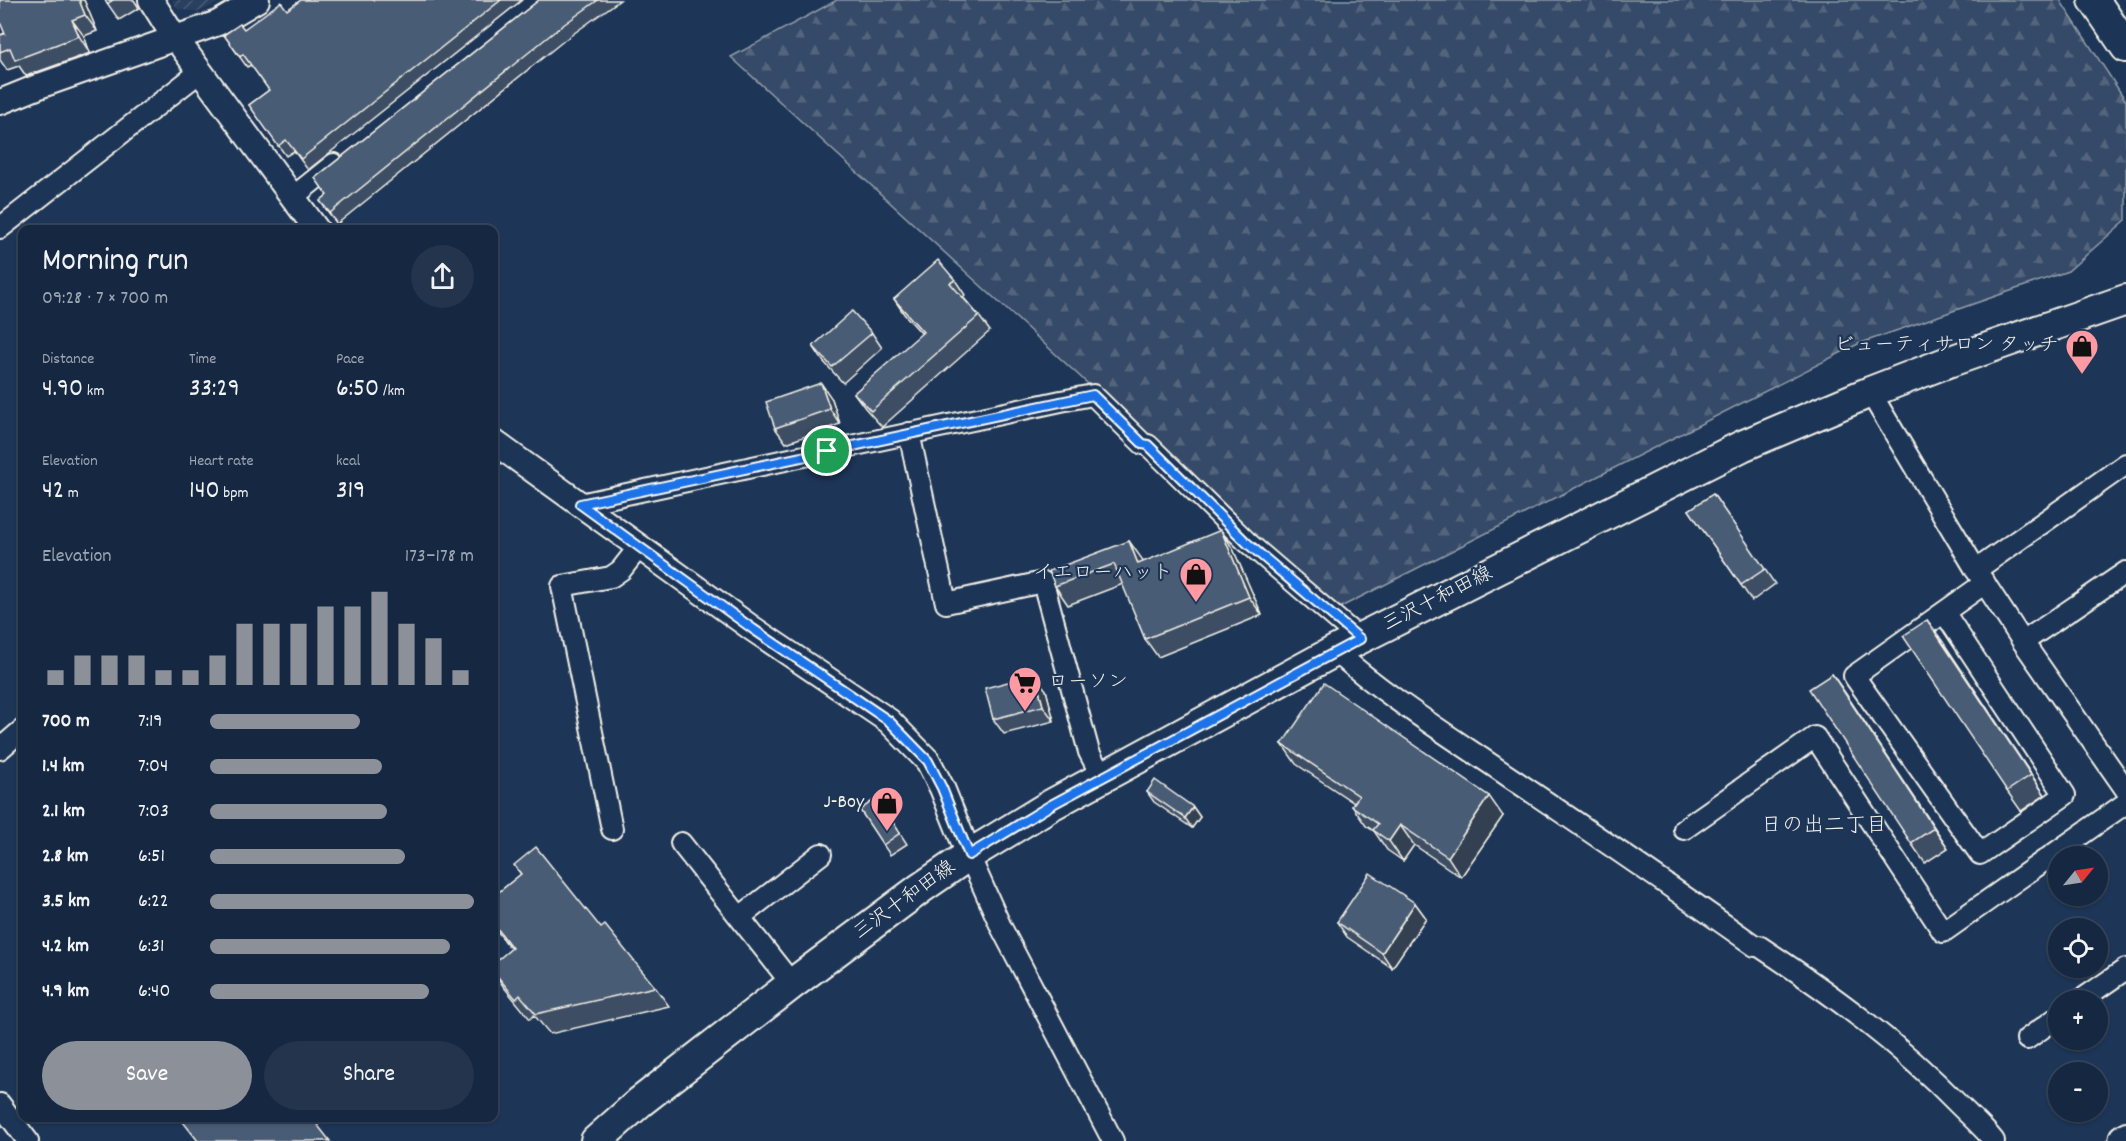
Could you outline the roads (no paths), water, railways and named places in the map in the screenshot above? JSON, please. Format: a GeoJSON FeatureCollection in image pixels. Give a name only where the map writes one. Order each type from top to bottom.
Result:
{"type":"FeatureCollection","features":[{"type":"Feature","properties":{"kind":"main road"},"geometry":{"type":"LineString","coordinates":[[2094,0],[2126,47]]}},
{"type":"Feature","properties":{"kind":"main road","name":"三沢十和田線"},"geometry":{"type":"LineString","coordinates":[[596,1141],[640,1102],[792,984],[969,855],[1051,805],[1347,645],[1742,446],[1948,362],[2126,300]]}},
{"type":"Feature","properties":{"kind":"street"},"geometry":{"type":"LineString","coordinates":[[151,0],[313,225]]}},
{"type":"Feature","properties":{"kind":"street"},"geometry":{"type":"LineString","coordinates":[[0,102],[42,84],[218,23],[257,0]]}},
{"type":"Feature","properties":{"kind":"street"},"geometry":{"type":"LineString","coordinates":[[0,228],[201,71]]}},
{"type":"Feature","properties":{"kind":"street"},"geometry":{"type":"LineString","coordinates":[[293,197],[348,153]]}},
{"type":"Feature","properties":{"kind":"street"},"geometry":{"type":"LineString","coordinates":[[1870,392],[1980,576],[2126,790]]}},
{"type":"Feature","properties":{"kind":"street"},"geometry":{"type":"LineString","coordinates":[[580,504],[1093,395],[1143,444],[1148,445],[1347,645],[1359,673],[1755,946],[1759,946],[1818,985],[1891,1041],[1938,1084],[1994,1141]]}},
{"type":"Feature","properties":{"kind":"street"},"geometry":{"type":"LineString","coordinates":[[909,433],[946,603],[1043,582],[1089,752],[1102,777]]}},
{"type":"Feature","properties":{"kind":"street"},"geometry":{"type":"LineString","coordinates":[[498,445],[753,629],[889,721],[928,761],[942,788],[1001,927],[1113,1141]]}},
{"type":"Feature","properties":{"kind":"street"},"geometry":{"type":"LineString","coordinates":[[1944,612],[2065,795],[1980,854],[1854,676],[1944,612],[1980,576],[2126,464]]}},
{"type":"Feature","properties":{"kind":"street"},"geometry":{"type":"LineString","coordinates":[[612,829],[562,586],[611,577],[621,570],[639,547]]}},
{"type":"Feature","properties":{"kind":"street"},"geometry":{"type":"LineString","coordinates":[[2023,642],[2126,572]]}},
{"type":"Feature","properties":{"kind":"street"},"geometry":{"type":"LineString","coordinates":[[0,749],[18,733]]}},
{"type":"Feature","properties":{"kind":"street"},"geometry":{"type":"LineString","coordinates":[[1684,830],[1815,737],[1943,932],[2126,803]]}},
{"type":"Feature","properties":{"kind":"street"},"geometry":{"type":"LineString","coordinates":[[681,843],[792,984]]}},
{"type":"Feature","properties":{"kind":"street"},"geometry":{"type":"LineString","coordinates":[[740,917],[820,854]]}},
{"type":"Feature","properties":{"kind":"street"},"geometry":{"type":"LineString","coordinates":[[2096,990],[2126,969]]}},
{"type":"Feature","properties":{"kind":"street"},"geometry":{"type":"LineString","coordinates":[[2027,1039],[2048,1024]]}},
{"type":"Feature","properties":{"kind":"street"},"geometry":{"type":"LineString","coordinates":[[0,1104],[28,1141]]}},
{"type":"Feature","properties":{"kind":"street"},"geometry":{"type":"LineString","coordinates":[[2119,1141],[2120,1136],[2126,1132]]}},
{"type":"Feature","properties":{"kind":"place","name":"ビューティサロン タッチ"},"geometry":{"type":"Point","coordinates":[2082,375]}},
{"type":"Feature","properties":{"kind":"place","name":"イエローハット"},"geometry":{"type":"Point","coordinates":[1196,603]}},
{"type":"Feature","properties":{"kind":"place","name":"ローソン"},"geometry":{"type":"Point","coordinates":[1025,712]}},
{"type":"Feature","properties":{"kind":"place","name":"J-Boy"},"geometry":{"type":"Point","coordinates":[887,832]}},
{"type":"Feature","properties":{"kind":"district","name":"日の出二丁目"},"geometry":{"type":"Point","coordinates":[1824,827]}}]}
